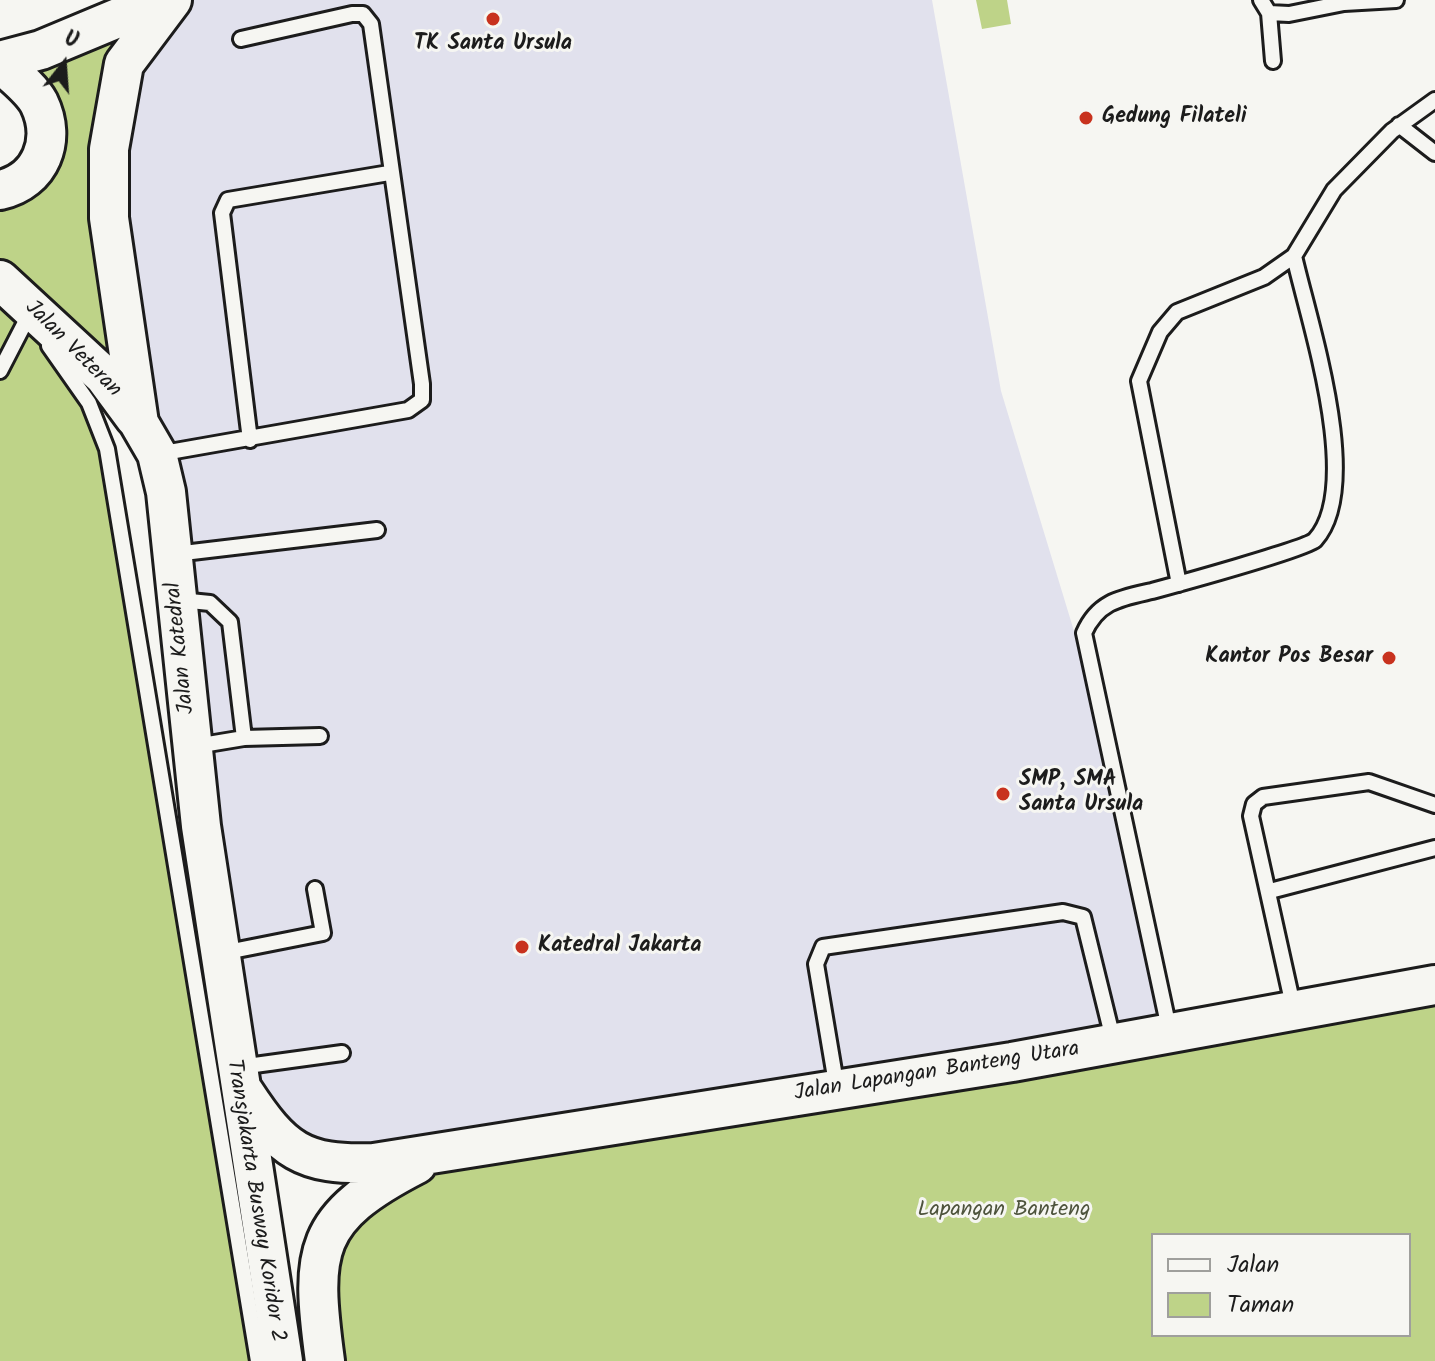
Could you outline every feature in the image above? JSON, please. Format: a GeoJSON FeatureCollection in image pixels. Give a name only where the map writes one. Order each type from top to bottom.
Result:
{"type":"FeatureCollection","features":[{"type":"Feature","properties":{"kind":"main road"},"geometry":{"type":"LineString","coordinates":[[0,190],[12,188],[39,166],[47,147],[39,103],[0,62],[41,50],[161,0]]}},
{"type":"Feature","properties":{"kind":"main road","name":"Jalan Katedral"},"geometry":{"type":"LineString","coordinates":[[172,0],[124,64],[109,149],[109,218],[148,438],[166,492],[192,747],[222,965],[228,1067],[264,1123],[293,1152],[337,1165],[438,1154]]}},
{"type":"Feature","properties":{"kind":"main road","name":"Jalan Veteran"},"geometry":{"type":"LineString","coordinates":[[0,282],[30,313],[104,376],[148,438]]}},
{"type":"Feature","properties":{"kind":"main road","name":"Jalan Lapangan Banteng Utara"},"geometry":{"type":"LineString","coordinates":[[438,1154],[1114,1044],[1435,985]]}},
{"type":"Feature","properties":{"kind":"main road"},"geometry":{"type":"LineString","coordinates":[[228,1067],[283,1361]]}},
{"type":"Feature","properties":{"kind":"main road"},"geometry":{"type":"LineString","coordinates":[[325,1361],[316,1274],[327,1238],[343,1212],[365,1195],[438,1154]]}},
{"type":"Feature","properties":{"kind":"lane"},"geometry":{"type":"LineString","coordinates":[[1273,61],[1265,7],[1289,14],[1344,3],[1396,0]]}},
{"type":"Feature","properties":{"kind":"lane"},"geometry":{"type":"LineString","coordinates":[[148,438],[250,440],[408,410],[422,400],[371,24],[362,7],[241,39]]}},
{"type":"Feature","properties":{"kind":"lane"},"geometry":{"type":"LineString","coordinates":[[1179,584],[1139,381],[1160,332],[1177,312],[1264,277],[1294,256],[1334,190],[1399,125],[1435,100]]}},
{"type":"Feature","properties":{"kind":"lane"},"geometry":{"type":"LineString","coordinates":[[1399,125],[1435,153]]}},
{"type":"Feature","properties":{"kind":"lane"},"geometry":{"type":"LineString","coordinates":[[250,440],[222,213],[225,204],[228,200],[389,173]]}},
{"type":"Feature","properties":{"kind":"lane"},"geometry":{"type":"LineString","coordinates":[[1171,1034],[1084,633],[1092,614],[1110,601],[1179,584],[1313,542],[1327,521],[1337,456],[1294,256]]}},
{"type":"Feature","properties":{"kind":"lane"},"geometry":{"type":"LineString","coordinates":[[0,371],[30,313]]}},
{"type":"Feature","properties":{"kind":"lane","name":"Transjakarta Busway Koridor 2"},"geometry":{"type":"LineString","coordinates":[[30,313],[89,403],[107,449],[228,1067],[258,1361]]}},
{"type":"Feature","properties":{"kind":"lane"},"geometry":{"type":"LineString","coordinates":[[172,555],[377,530]]}},
{"type":"Feature","properties":{"kind":"lane"},"geometry":{"type":"LineString","coordinates":[[177,599],[210,603],[230,622],[244,738]]}},
{"type":"Feature","properties":{"kind":"lane"},"geometry":{"type":"LineString","coordinates":[[192,747],[244,738],[320,736]]}},
{"type":"Feature","properties":{"kind":"lane"},"geometry":{"type":"LineString","coordinates":[[1294,1011],[1270,891],[1251,816],[1254,804],[1263,797],[1369,782],[1435,805]]}},
{"type":"Feature","properties":{"kind":"lane"},"geometry":{"type":"LineString","coordinates":[[1270,891],[1435,848]]}},
{"type":"Feature","properties":{"kind":"lane"},"geometry":{"type":"LineString","coordinates":[[222,965],[323,933],[315,889]]}},
{"type":"Feature","properties":{"kind":"lane"},"geometry":{"type":"LineString","coordinates":[[837,1089],[816,964],[823,947],[1063,912],[1076,913],[1083,917],[1114,1044]]}},
{"type":"Feature","properties":{"kind":"lane"},"geometry":{"type":"LineString","coordinates":[[228,1067],[342,1053]]}},
{"type":"Feature","properties":{"kind":"shaded area"},"geometry":{"type":"Polygon","coordinates":[[[172,0],[932,0],[1001,391],[1112,756],[1171,1032],[337,1165],[261,1118],[121,301],[114,105],[172,0]]]}},
{"type":"Feature","properties":{"kind":"green space"},"geometry":{"type":"Polygon","coordinates":[[[161,0],[114,105],[139,423],[0,280],[0,190],[39,166],[30,92],[41,50],[161,0]]]}},
{"type":"Feature","properties":{"kind":"green space"},"geometry":{"type":"Polygon","coordinates":[[[976,0],[1007,0],[1011,24],[982,29],[976,0]]]}},
{"type":"Feature","properties":{"kind":"green space"},"geometry":{"type":"Polygon","coordinates":[[[0,284],[28,317],[104,435],[257,1361],[0,1361],[0,284]]]}},
{"type":"Feature","properties":{"kind":"green space","name":"Lapangan Banteng"},"geometry":{"type":"Polygon","coordinates":[[[1435,985],[1435,1361],[325,1361],[321,1257],[399,1174],[1435,985]]]}},
{"type":"Feature","properties":{"kind":"place","name":"TK Santa Ursula"},"geometry":{"type":"Point","coordinates":[493,19]}},
{"type":"Feature","properties":{"kind":"place","name":"Gedung Filateli"},"geometry":{"type":"Point","coordinates":[1086,118]}},
{"type":"Feature","properties":{"kind":"place","name":"Kantor Pos Besar"},"geometry":{"type":"Point","coordinates":[1389,658]}},
{"type":"Feature","properties":{"kind":"place","name":"SMP, SMA Santa Ursula"},"geometry":{"type":"Point","coordinates":[1003,794]}},
{"type":"Feature","properties":{"kind":"place","name":"Katedral Jakarta"},"geometry":{"type":"Point","coordinates":[522,947]}}]}
